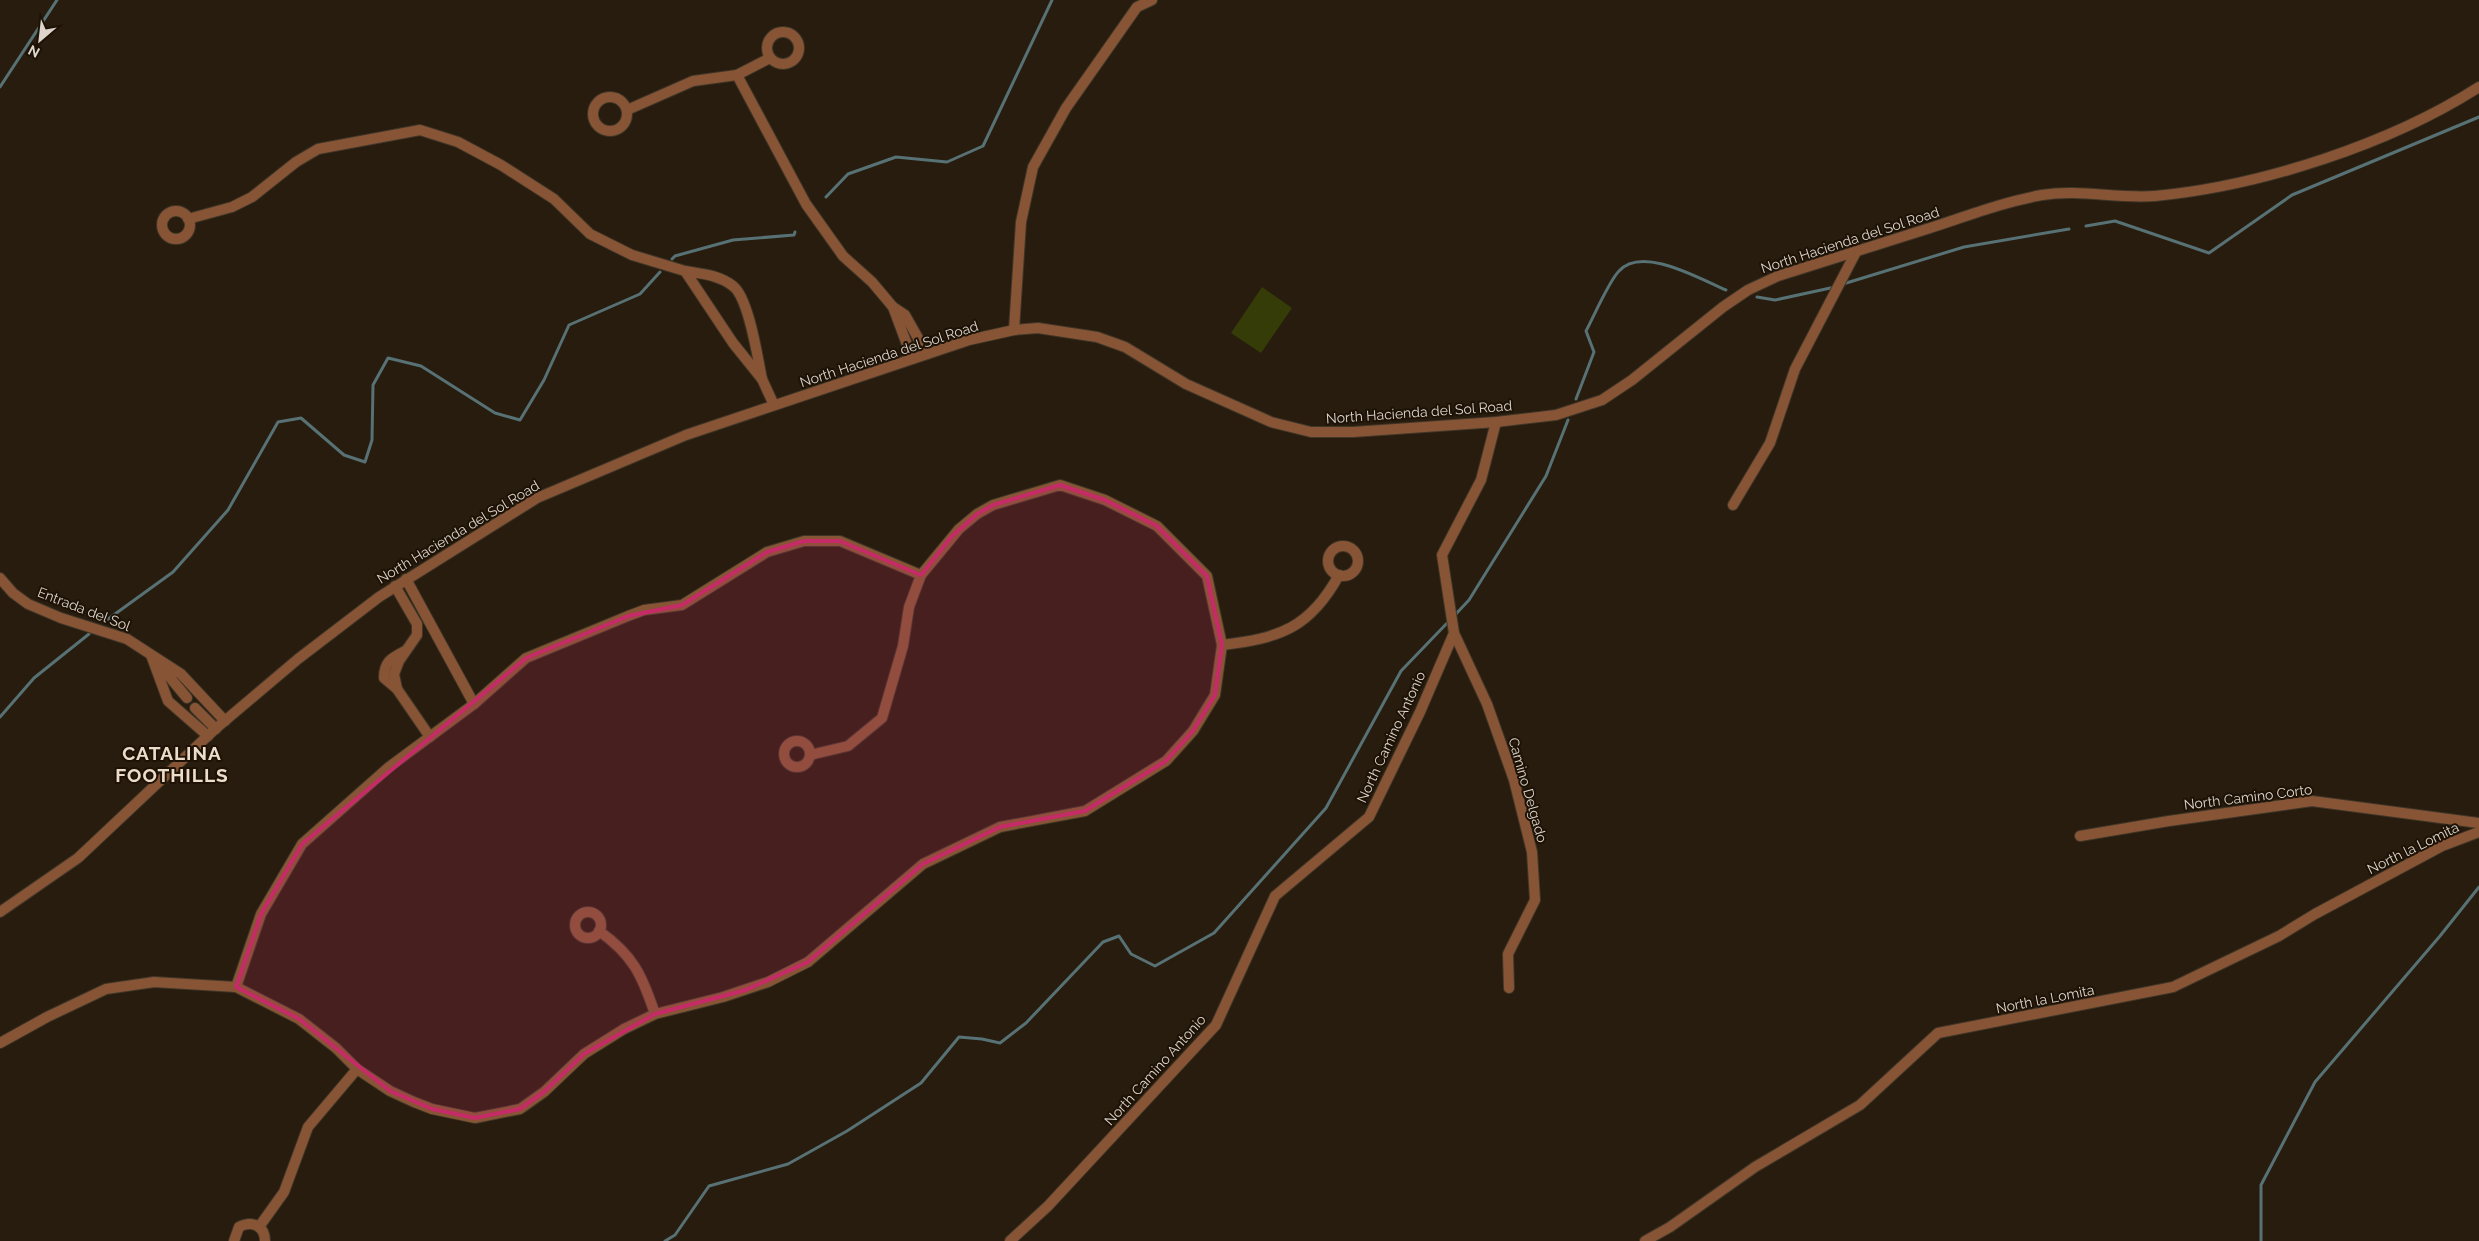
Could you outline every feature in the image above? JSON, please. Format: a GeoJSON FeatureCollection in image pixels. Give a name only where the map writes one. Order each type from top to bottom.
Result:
{"type":"FeatureCollection","features":[{"type":"Feature","properties":{"kind":"street"},"geometry":{"type":"LineString","coordinates":[[1014,330],[1021,222],[1033,167],[1066,108],[1137,7],[1152,0]]}},
{"type":"Feature","properties":{"kind":"street"},"geometry":{"type":"LineString","coordinates":[[627,110],[693,81],[737,75],[770,58]]}},
{"type":"Feature","properties":{"kind":"street"},"geometry":{"type":"LineString","coordinates":[[737,75],[806,204],[843,256],[872,282],[893,307],[905,315],[927,354]]}},
{"type":"Feature","properties":{"kind":"street","name":"North Hacienda del Sol Road"},"geometry":{"type":"LineString","coordinates":[[0,912],[78,858],[208,736],[298,659],[395,586],[537,498],[686,435],[912,358],[968,340],[1014,330],[1038,328],[1096,337],[1125,348],[1186,384],[1271,422],[1311,432],[1353,432],[1496,422],[1556,415],[1602,400],[1632,380],[1723,307],[1748,290],[1778,276],[2014,200],[2079,192],[2148,196],[2193,192],[2256,178],[2346,151],[2395,131],[2451,105],[2479,86]]}},
{"type":"Feature","properties":{"kind":"street"},"geometry":{"type":"LineString","coordinates":[[188,219],[232,207],[252,197],[296,162],[318,149],[420,130],[458,142],[501,165],[554,199],[590,234],[632,255],[685,271],[714,275],[735,287],[751,322],[762,379],[774,405]]}},
{"type":"Feature","properties":{"kind":"street"},"geometry":{"type":"LineString","coordinates":[[1733,505],[1770,443],[1795,369],[1856,252]]}},
{"type":"Feature","properties":{"kind":"street"},"geometry":{"type":"LineString","coordinates":[[685,271],[733,343],[762,379]]}},
{"type":"Feature","properties":{"kind":"street"},"geometry":{"type":"LineString","coordinates":[[893,307],[912,358]]}},
{"type":"Feature","properties":{"kind":"street"},"geometry":{"type":"LineString","coordinates":[[1454,632],[1442,555],[1482,480],[1496,422]]}},
{"type":"Feature","properties":{"kind":"street"},"geometry":{"type":"LineString","coordinates":[[0,1043],[48,1016],[106,989],[154,982],[236,987],[299,1019],[336,1048],[357,1069],[390,1091],[432,1109],[475,1118],[520,1109],[544,1092],[584,1054],[624,1029],[655,1014],[739,992],[794,969],[816,956],[923,864],[1000,828],[1085,811],[1166,761],[1193,731],[1215,695],[1222,645],[1207,576],[1157,526],[1105,500],[1060,485],[993,505],[977,514],[951,537],[921,575],[909,607],[903,646],[882,718],[848,746],[810,755]]}},
{"type":"Feature","properties":{"kind":"street"},"geometry":{"type":"LineString","coordinates":[[236,987],[261,914],[302,844],[390,767],[474,704],[526,658],[644,610],[682,605],[767,552],[804,541],[840,541],[921,575]]}},
{"type":"Feature","properties":{"kind":"street"},"geometry":{"type":"LineString","coordinates":[[1222,645],[1258,641],[1298,624],[1329,594],[1339,575]]}},
{"type":"Feature","properties":{"kind":"street","name":"Entrada del Sol"},"geometry":{"type":"LineString","coordinates":[[0,578],[13,593],[28,604],[61,618],[127,639],[151,654],[181,674],[225,721]]}},
{"type":"Feature","properties":{"kind":"street"},"geometry":{"type":"LineString","coordinates":[[406,579],[474,704]]}},
{"type":"Feature","properties":{"kind":"street"},"geometry":{"type":"LineString","coordinates":[[395,586],[417,624],[417,635],[394,674],[396,689],[430,737]]}},
{"type":"Feature","properties":{"kind":"street","name":"Camino Delgado"},"geometry":{"type":"LineString","coordinates":[[1454,632],[1487,704],[1514,780],[1532,852],[1535,900],[1508,954],[1510,988]]}},
{"type":"Feature","properties":{"kind":"street","name":"North Camino Antonio"},"geometry":{"type":"LineString","coordinates":[[1010,1241],[1048,1206],[1216,1025],[1275,896],[1369,816],[1420,712],[1454,632]]}},
{"type":"Feature","properties":{"kind":"street"},"geometry":{"type":"LineString","coordinates":[[151,654],[187,698]]}},
{"type":"Feature","properties":{"kind":"street"},"geometry":{"type":"LineString","coordinates":[[151,654],[168,701],[208,736]]}},
{"type":"Feature","properties":{"kind":"street"},"geometry":{"type":"LineString","coordinates":[[195,708],[216,729]]}},
{"type":"Feature","properties":{"kind":"street","name":"North Camino Corto"},"geometry":{"type":"LineString","coordinates":[[2080,836],[2312,800],[2479,823]]}},
{"type":"Feature","properties":{"kind":"street","name":"North la Lomita"},"geometry":{"type":"LineString","coordinates":[[1645,1241],[1670,1226],[1755,1167],[1860,1105],[1938,1033],[2173,987],[2279,936],[2315,914],[2442,846],[2479,832]]}},
{"type":"Feature","properties":{"kind":"street"},"geometry":{"type":"LineString","coordinates":[[599,931],[623,949],[632,960],[643,979],[655,1014]]}},
{"type":"Feature","properties":{"kind":"street"},"geometry":{"type":"LineString","coordinates":[[259,1227],[284,1192],[308,1126],[357,1069]]}},
{"type":"Feature","properties":{"kind":"street"},"geometry":{"type":"LineString","coordinates":[[234,1241],[239,1227],[249,1224],[259,1227],[265,1235],[266,1241]]}},
{"type":"Feature","properties":{"kind":"highlighted area"},"geometry":{"type":"Polygon","coordinates":[[[1060,485],[1105,500],[1157,526],[1207,576],[1222,645],[1215,695],[1193,731],[1166,761],[1085,811],[1000,827],[923,864],[808,962],[746,990],[655,1014],[584,1054],[544,1092],[520,1109],[475,1118],[432,1109],[390,1091],[299,1019],[236,987],[261,914],[302,844],[526,658],[628,616],[682,605],[767,552],[804,541],[840,541],[921,575],[951,537],[977,514],[993,505],[1060,485]]]}},
{"type":"Feature","properties":{"kind":"green space"},"geometry":{"type":"Polygon","coordinates":[[[1262,287],[1292,308],[1261,353],[1231,333],[1262,287]]]}},
{"type":"Feature","properties":{"kind":"waterway"},"geometry":{"type":"LineString","coordinates":[[0,87],[57,0]]}},
{"type":"Feature","properties":{"kind":"waterway"},"geometry":{"type":"LineString","coordinates":[[826,197],[848,174],[896,157],[947,162],[983,146],[1052,0]]}},
{"type":"Feature","properties":{"kind":"waterway"},"geometry":{"type":"LineString","coordinates":[[2086,226],[2115,221],[2209,253],[2292,195],[2479,117]]}},
{"type":"Feature","properties":{"kind":"waterway"},"geometry":{"type":"LineString","coordinates":[[1843,284],[1964,247],[2069,229]]}},
{"type":"Feature","properties":{"kind":"waterway"},"geometry":{"type":"LineString","coordinates":[[672,259],[675,256],[733,240],[794,235],[795,232]]}},
{"type":"Feature","properties":{"kind":"waterway"},"geometry":{"type":"LineString","coordinates":[[1576,399],[1594,352],[1586,331],[1606,290],[1619,271],[1629,264],[1642,261],[1656,263],[1687,272],[1726,290]]}},
{"type":"Feature","properties":{"kind":"waterway"},"geometry":{"type":"LineString","coordinates":[[104,622],[173,572],[228,510],[278,422],[301,418],[344,455],[365,462],[372,440],[373,385],[388,358],[421,366],[495,413],[520,420],[544,380],[569,325],[640,294],[660,272]]}},
{"type":"Feature","properties":{"kind":"waterway"},"geometry":{"type":"LineString","coordinates":[[1757,297],[1775,300],[1835,287]]}},
{"type":"Feature","properties":{"kind":"waterway"},"geometry":{"type":"LineString","coordinates":[[1454,616],[1469,600],[1546,476],[1568,420]]}},
{"type":"Feature","properties":{"kind":"waterway"},"geometry":{"type":"LineString","coordinates":[[665,1241],[675,1235],[709,1186],[788,1164],[847,1131],[921,1083],[959,1037],[1000,1043],[1026,1023],[1103,942],[1119,936],[1131,954],[1155,966],[1214,933],[1326,808],[1401,671],[1450,620]]}},
{"type":"Feature","properties":{"kind":"waterway"},"geometry":{"type":"LineString","coordinates":[[0,717],[34,678],[89,634]]}},
{"type":"Feature","properties":{"kind":"waterway"},"geometry":{"type":"LineString","coordinates":[[2261,1241],[2261,1185],[2315,1082],[2440,936],[2479,887]]}},
{"type":"Feature","properties":{"kind":"district","name":"CATALINA FOOTHILLS"},"geometry":{"type":"Point","coordinates":[172,764]}}]}
